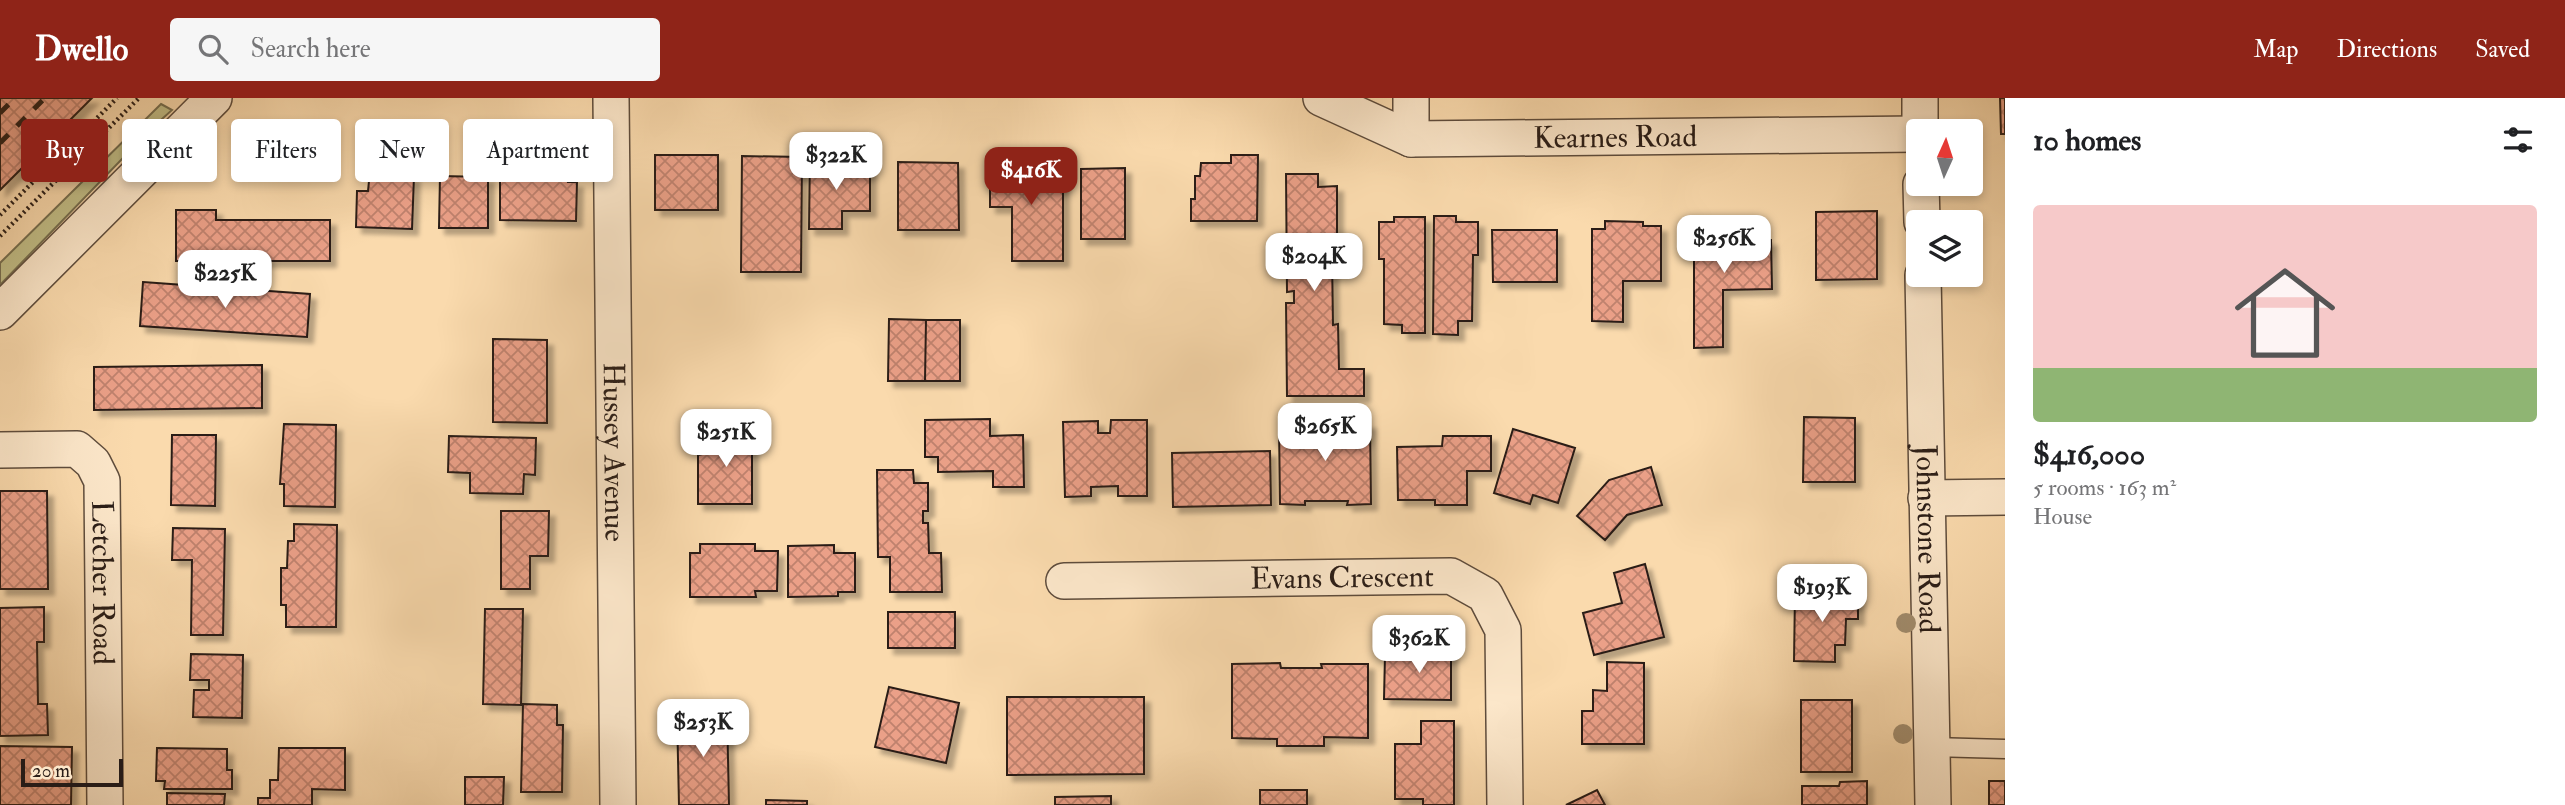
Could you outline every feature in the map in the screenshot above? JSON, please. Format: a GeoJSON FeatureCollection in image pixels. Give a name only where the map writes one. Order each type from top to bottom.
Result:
{"type":"FeatureCollection","features":[{"type":"Feature","properties":{"kind":"street"},"geometry":{"type":"LineString","coordinates":[[0,312],[214,98]]}},
{"type":"Feature","properties":{"kind":"street","name":"Hussey Avenue"},"geometry":{"type":"LineString","coordinates":[[611,98],[618,805]]}},
{"type":"Feature","properties":{"kind":"street","name":"Kearnes Road"},"geometry":{"type":"LineString","coordinates":[[1321,98],[1411,139],[1906,133]]}},
{"type":"Feature","properties":{"kind":"street"},"geometry":{"type":"LineString","coordinates":[[1411,98],[1411,139]]}},
{"type":"Feature","properties":{"kind":"street"},"geometry":{"type":"LineString","coordinates":[[1919,119],[1920,98]]}},
{"type":"Feature","properties":{"kind":"street","name":"Johnstone Road"},"geometry":{"type":"LineString","coordinates":[[1923,287],[1933,805]]}},
{"type":"Feature","properties":{"kind":"street","name":"Letcher Road"},"geometry":{"type":"LineString","coordinates":[[0,450],[77,449],[93,463],[102,481],[105,805]]}},
{"type":"Feature","properties":{"kind":"street"},"geometry":{"type":"LineString","coordinates":[[1926,498],[2005,497]]}},
{"type":"Feature","properties":{"kind":"street","name":"Evans Crescent"},"geometry":{"type":"LineString","coordinates":[[1064,581],[1451,576],[1485,595],[1503,630],[1505,805]]}},
{"type":"Feature","properties":{"kind":"lane"},"geometry":{"type":"LineString","coordinates":[[1931,747],[2005,749]]}},
{"type":"Feature","properties":{"kind":"path"},"geometry":{"type":"LineString","coordinates":[[0,215],[117,98]]}},
{"type":"Feature","properties":{"kind":"path"},"geometry":{"type":"LineString","coordinates":[[0,236],[139,98]]}},
{"type":"Feature","properties":{"kind":"shaded area"},"geometry":{"type":"Polygon","coordinates":[[[161,104],[172,110],[162,119],[146,119],[161,104]]]}},
{"type":"Feature","properties":{"kind":"shaded area"},"geometry":{"type":"Polygon","coordinates":[[[122,143],[122,159],[108,173],[108,156],[122,143]]]}},
{"type":"Feature","properties":{"kind":"shaded area"},"geometry":{"type":"Polygon","coordinates":[[[82,182],[100,182],[0,285],[0,263],[82,182]]]}},
{"type":"Feature","properties":{"kind":"building"},"geometry":{"type":"Polygon","coordinates":[[[0,98],[92,98],[71,119],[21,119],[21,169],[0,190],[0,98]]]}},
{"type":"Feature","properties":{"kind":"building"},"geometry":{"type":"Polygon","coordinates":[[[2000,98],[2005,98],[2005,134],[2001,134],[2000,98]]]}},
{"type":"Feature","properties":{"kind":"building"},"geometry":{"type":"Polygon","coordinates":[[[810,154],[839,155],[840,168],[870,169],[870,211],[842,211],[842,229],[809,229],[810,154]]]}},
{"type":"Feature","properties":{"kind":"building"},"geometry":{"type":"Polygon","coordinates":[[[655,155],[718,155],[718,210],[655,210],[655,155]]]}},
{"type":"Feature","properties":{"kind":"building"},"geometry":{"type":"Polygon","coordinates":[[[1231,155],[1258,155],[1257,221],[1191,221],[1191,199],[1195,199],[1195,176],[1200,176],[1201,163],[1231,163],[1231,155]]]}},
{"type":"Feature","properties":{"kind":"building"},"geometry":{"type":"Polygon","coordinates":[[[742,156],[802,157],[801,272],[741,272],[742,156]]]}},
{"type":"Feature","properties":{"kind":"building"},"geometry":{"type":"Polygon","coordinates":[[[990,161],[1063,161],[1063,261],[1012,261],[1012,207],[990,207],[990,161]]]}},
{"type":"Feature","properties":{"kind":"building"},"geometry":{"type":"Polygon","coordinates":[[[898,162],[958,163],[959,230],[898,230],[898,162]]]}},
{"type":"Feature","properties":{"kind":"building"},"geometry":{"type":"Polygon","coordinates":[[[1125,168],[1125,239],[1081,239],[1081,169],[1125,168]]]}},
{"type":"Feature","properties":{"kind":"building"},"geometry":{"type":"Polygon","coordinates":[[[1286,174],[1318,174],[1318,187],[1337,186],[1337,256],[1332,256],[1333,325],[1338,324],[1339,369],[1364,369],[1364,396],[1287,396],[1286,303],[1294,303],[1294,291],[1287,292],[1286,174]]]}},
{"type":"Feature","properties":{"kind":"building"},"geometry":{"type":"Polygon","coordinates":[[[449,176],[463,176],[463,182],[488,182],[488,228],[439,228],[440,182],[449,182],[449,176]]]}},
{"type":"Feature","properties":{"kind":"building"},"geometry":{"type":"Polygon","coordinates":[[[369,182],[414,182],[412,229],[356,227],[357,191],[368,191],[369,182]]]}},
{"type":"Feature","properties":{"kind":"building"},"geometry":{"type":"Polygon","coordinates":[[[500,182],[577,182],[576,221],[500,220],[500,182]]]}},
{"type":"Feature","properties":{"kind":"building"},"geometry":{"type":"Polygon","coordinates":[[[176,210],[216,210],[216,220],[330,220],[330,261],[176,261],[176,210]]]}},
{"type":"Feature","properties":{"kind":"building"},"geometry":{"type":"Polygon","coordinates":[[[1877,211],[1877,279],[1816,280],[1816,212],[1877,211]]]}},
{"type":"Feature","properties":{"kind":"building"},"geometry":{"type":"Polygon","coordinates":[[[1434,216],[1456,216],[1456,222],[1478,222],[1478,255],[1473,255],[1472,321],[1458,321],[1458,335],[1433,334],[1434,216]]]}},
{"type":"Feature","properties":{"kind":"building"},"geometry":{"type":"Polygon","coordinates":[[[1394,217],[1425,217],[1425,333],[1402,333],[1402,325],[1384,324],[1384,259],[1379,259],[1379,222],[1394,222],[1394,217]]]}},
{"type":"Feature","properties":{"kind":"building"},"geometry":{"type":"Polygon","coordinates":[[[1694,220],[1721,220],[1721,234],[1753,234],[1753,241],[1771,240],[1772,289],[1723,290],[1723,347],[1694,348],[1694,220]]]}},
{"type":"Feature","properties":{"kind":"building"},"geometry":{"type":"Polygon","coordinates":[[[1605,221],[1643,222],[1643,226],[1661,226],[1661,281],[1623,281],[1623,322],[1592,321],[1592,229],[1605,229],[1605,221]]]}},
{"type":"Feature","properties":{"kind":"building"},"geometry":{"type":"Polygon","coordinates":[[[1492,230],[1557,230],[1557,282],[1493,282],[1492,230]]]}},
{"type":"Feature","properties":{"kind":"building"},"geometry":{"type":"Polygon","coordinates":[[[143,282],[310,294],[307,337],[140,326],[143,282]]]}},
{"type":"Feature","properties":{"kind":"building"},"geometry":{"type":"Polygon","coordinates":[[[889,319],[926,320],[925,381],[888,381],[889,319]]]}},
{"type":"Feature","properties":{"kind":"building"},"geometry":{"type":"Polygon","coordinates":[[[926,320],[960,320],[960,381],[925,381],[926,320]]]}},
{"type":"Feature","properties":{"kind":"building"},"geometry":{"type":"Polygon","coordinates":[[[493,339],[547,340],[547,423],[493,422],[493,339]]]}},
{"type":"Feature","properties":{"kind":"building"},"geometry":{"type":"Polygon","coordinates":[[[262,365],[262,408],[94,410],[94,367],[262,365]]]}},
{"type":"Feature","properties":{"kind":"building"},"geometry":{"type":"Polygon","coordinates":[[[1804,417],[1855,418],[1855,482],[1803,482],[1804,417]]]}},
{"type":"Feature","properties":{"kind":"building"},"geometry":{"type":"Polygon","coordinates":[[[990,419],[990,436],[1023,435],[1024,487],[993,487],[993,471],[938,472],[938,457],[925,457],[925,420],[990,419]]]}},
{"type":"Feature","properties":{"kind":"building"},"geometry":{"type":"Polygon","coordinates":[[[1111,420],[1147,420],[1147,496],[1118,496],[1118,486],[1091,487],[1091,496],[1065,497],[1063,422],[1098,421],[1098,433],[1110,433],[1111,420]]]}},
{"type":"Feature","properties":{"kind":"building"},"geometry":{"type":"Polygon","coordinates":[[[1370,423],[1371,504],[1305,501],[1305,505],[1280,504],[1279,424],[1370,423]]]}},
{"type":"Feature","properties":{"kind":"building"},"geometry":{"type":"Polygon","coordinates":[[[284,424],[336,425],[335,507],[284,506],[284,484],[280,484],[284,424]]]}},
{"type":"Feature","properties":{"kind":"building"},"geometry":{"type":"Polygon","coordinates":[[[1513,429],[1575,448],[1558,503],[1533,495],[1530,504],[1494,493],[1513,429]]]}},
{"type":"Feature","properties":{"kind":"building"},"geometry":{"type":"Polygon","coordinates":[[[704,432],[752,432],[752,504],[698,504],[698,455],[703,454],[704,432]]]}},
{"type":"Feature","properties":{"kind":"building"},"geometry":{"type":"Polygon","coordinates":[[[172,435],[216,435],[215,506],[171,505],[172,435]]]}},
{"type":"Feature","properties":{"kind":"building"},"geometry":{"type":"Polygon","coordinates":[[[449,436],[536,438],[535,475],[524,474],[523,494],[470,493],[470,473],[448,472],[449,436]]]}},
{"type":"Feature","properties":{"kind":"building"},"geometry":{"type":"Polygon","coordinates":[[[1443,436],[1491,436],[1491,471],[1467,471],[1467,505],[1435,505],[1435,500],[1398,500],[1397,447],[1442,446],[1443,436]]]}},
{"type":"Feature","properties":{"kind":"building"},"geometry":{"type":"Polygon","coordinates":[[[1270,451],[1271,505],[1173,507],[1172,453],[1270,451]]]}},
{"type":"Feature","properties":{"kind":"building"},"geometry":{"type":"Polygon","coordinates":[[[1651,467],[1662,505],[1627,515],[1605,540],[1577,516],[1609,480],[1651,467]]]}},
{"type":"Feature","properties":{"kind":"building"},"geometry":{"type":"Polygon","coordinates":[[[877,470],[913,470],[914,483],[928,483],[928,511],[923,511],[923,523],[928,523],[929,553],[941,553],[942,592],[890,592],[890,557],[878,557],[877,470]]]}},
{"type":"Feature","properties":{"kind":"building"},"geometry":{"type":"Polygon","coordinates":[[[0,491],[47,491],[48,589],[0,589],[0,491]]]}},
{"type":"Feature","properties":{"kind":"building"},"geometry":{"type":"Polygon","coordinates":[[[501,511],[549,511],[548,556],[530,556],[530,589],[501,589],[501,511]]]}},
{"type":"Feature","properties":{"kind":"building"},"geometry":{"type":"Polygon","coordinates":[[[294,524],[337,525],[336,627],[286,627],[286,605],[281,605],[281,568],[287,568],[288,541],[294,541],[294,524]]]}},
{"type":"Feature","properties":{"kind":"building"},"geometry":{"type":"Polygon","coordinates":[[[173,528],[225,529],[223,635],[191,635],[192,560],[172,560],[173,528]]]}},
{"type":"Feature","properties":{"kind":"building"},"geometry":{"type":"Polygon","coordinates":[[[700,544],[755,544],[755,551],[778,551],[777,591],[755,591],[756,597],[690,597],[690,553],[700,553],[700,544]]]}},
{"type":"Feature","properties":{"kind":"building"},"geometry":{"type":"Polygon","coordinates":[[[834,545],[834,553],[855,553],[855,592],[838,592],[838,596],[788,597],[788,546],[834,545]]]}},
{"type":"Feature","properties":{"kind":"building"},"geometry":{"type":"Polygon","coordinates":[[[1645,564],[1664,637],[1594,655],[1583,613],[1622,603],[1614,573],[1645,564]]]}},
{"type":"Feature","properties":{"kind":"building"},"geometry":{"type":"Polygon","coordinates":[[[1795,593],[1858,594],[1858,619],[1846,619],[1845,645],[1835,645],[1835,662],[1794,661],[1795,593]]]}},
{"type":"Feature","properties":{"kind":"building"},"geometry":{"type":"Polygon","coordinates":[[[44,607],[44,642],[37,642],[38,704],[47,704],[48,735],[0,736],[0,608],[44,607]]]}},
{"type":"Feature","properties":{"kind":"building"},"geometry":{"type":"Polygon","coordinates":[[[485,609],[523,609],[521,705],[483,704],[485,609]]]}},
{"type":"Feature","properties":{"kind":"building"},"geometry":{"type":"Polygon","coordinates":[[[888,612],[955,612],[955,648],[888,648],[888,612]]]}},
{"type":"Feature","properties":{"kind":"building"},"geometry":{"type":"Polygon","coordinates":[[[1408,648],[1451,648],[1451,700],[1384,699],[1385,655],[1408,655],[1408,648]]]}},
{"type":"Feature","properties":{"kind":"building"},"geometry":{"type":"Polygon","coordinates":[[[191,654],[243,655],[242,718],[193,717],[194,690],[209,690],[209,680],[190,680],[191,654]]]}},
{"type":"Feature","properties":{"kind":"building"},"geometry":{"type":"Polygon","coordinates":[[[1607,662],[1644,663],[1644,744],[1582,744],[1582,711],[1593,711],[1593,690],[1607,691],[1607,662]]]}},
{"type":"Feature","properties":{"kind":"building"},"geometry":{"type":"Polygon","coordinates":[[[1280,663],[1281,668],[1322,668],[1321,664],[1368,664],[1368,738],[1324,737],[1324,746],[1277,746],[1277,739],[1232,738],[1232,664],[1280,663]]]}},
{"type":"Feature","properties":{"kind":"building"},"geometry":{"type":"Polygon","coordinates":[[[889,687],[959,703],[946,763],[875,747],[889,687]]]}},
{"type":"Feature","properties":{"kind":"building"},"geometry":{"type":"Polygon","coordinates":[[[1007,697],[1144,697],[1144,774],[1007,775],[1007,697]]]}},
{"type":"Feature","properties":{"kind":"building"},"geometry":{"type":"Polygon","coordinates":[[[1801,700],[1852,700],[1852,772],[1801,772],[1801,700]]]}},
{"type":"Feature","properties":{"kind":"building"},"geometry":{"type":"Polygon","coordinates":[[[523,704],[557,705],[557,725],[563,725],[562,792],[521,792],[523,704]]]}},
{"type":"Feature","properties":{"kind":"building"},"geometry":{"type":"Polygon","coordinates":[[[727,712],[729,805],[679,805],[677,713],[727,712]]]}},
{"type":"Feature","properties":{"kind":"building"},"geometry":{"type":"Polygon","coordinates":[[[1421,721],[1454,721],[1454,805],[1423,805],[1423,799],[1395,799],[1395,744],[1421,744],[1421,721]]]}},
{"type":"Feature","properties":{"kind":"building"},"geometry":{"type":"Polygon","coordinates":[[[0,746],[72,747],[71,805],[0,805],[0,746]]]}},
{"type":"Feature","properties":{"kind":"building"},"geometry":{"type":"Polygon","coordinates":[[[157,748],[227,749],[227,770],[232,770],[232,789],[164,789],[165,781],[156,781],[157,748]]]}},
{"type":"Feature","properties":{"kind":"building"},"geometry":{"type":"Polygon","coordinates":[[[279,748],[345,748],[345,790],[312,789],[312,805],[258,805],[258,798],[270,798],[270,780],[278,780],[279,748]]]}},
{"type":"Feature","properties":{"kind":"building"},"geometry":{"type":"Polygon","coordinates":[[[465,777],[504,777],[503,805],[465,805],[465,777]]]}},
{"type":"Feature","properties":{"kind":"building"},"geometry":{"type":"Polygon","coordinates":[[[1867,781],[1867,805],[1802,805],[1802,786],[1839,786],[1840,782],[1867,781]]]}},
{"type":"Feature","properties":{"kind":"building"},"geometry":{"type":"Polygon","coordinates":[[[1989,781],[2005,781],[2005,805],[1989,805],[1989,781]]]}},
{"type":"Feature","properties":{"kind":"building"},"geometry":{"type":"Polygon","coordinates":[[[1260,790],[1307,790],[1307,805],[1260,805],[1260,790]]]}},
{"type":"Feature","properties":{"kind":"building"},"geometry":{"type":"Polygon","coordinates":[[[1597,790],[1605,805],[1566,805],[1597,790]]]}},
{"type":"Feature","properties":{"kind":"building"},"geometry":{"type":"Polygon","coordinates":[[[167,793],[225,794],[224,805],[167,805],[167,793]]]}},
{"type":"Feature","properties":{"kind":"building"},"geometry":{"type":"Polygon","coordinates":[[[1111,796],[1111,805],[1055,805],[1055,797],[1111,796]]]}},
{"type":"Feature","properties":{"kind":"building"},"geometry":{"type":"Polygon","coordinates":[[[766,800],[807,801],[807,805],[766,805],[766,800]]]}},
{"type":"Feature","properties":{"kind":"railway"},"geometry":{"type":"LineString","coordinates":[[0,113],[15,98]]}},
{"type":"Feature","properties":{"kind":"railway"},"geometry":{"type":"LineString","coordinates":[[0,143],[45,98]]}}]}
